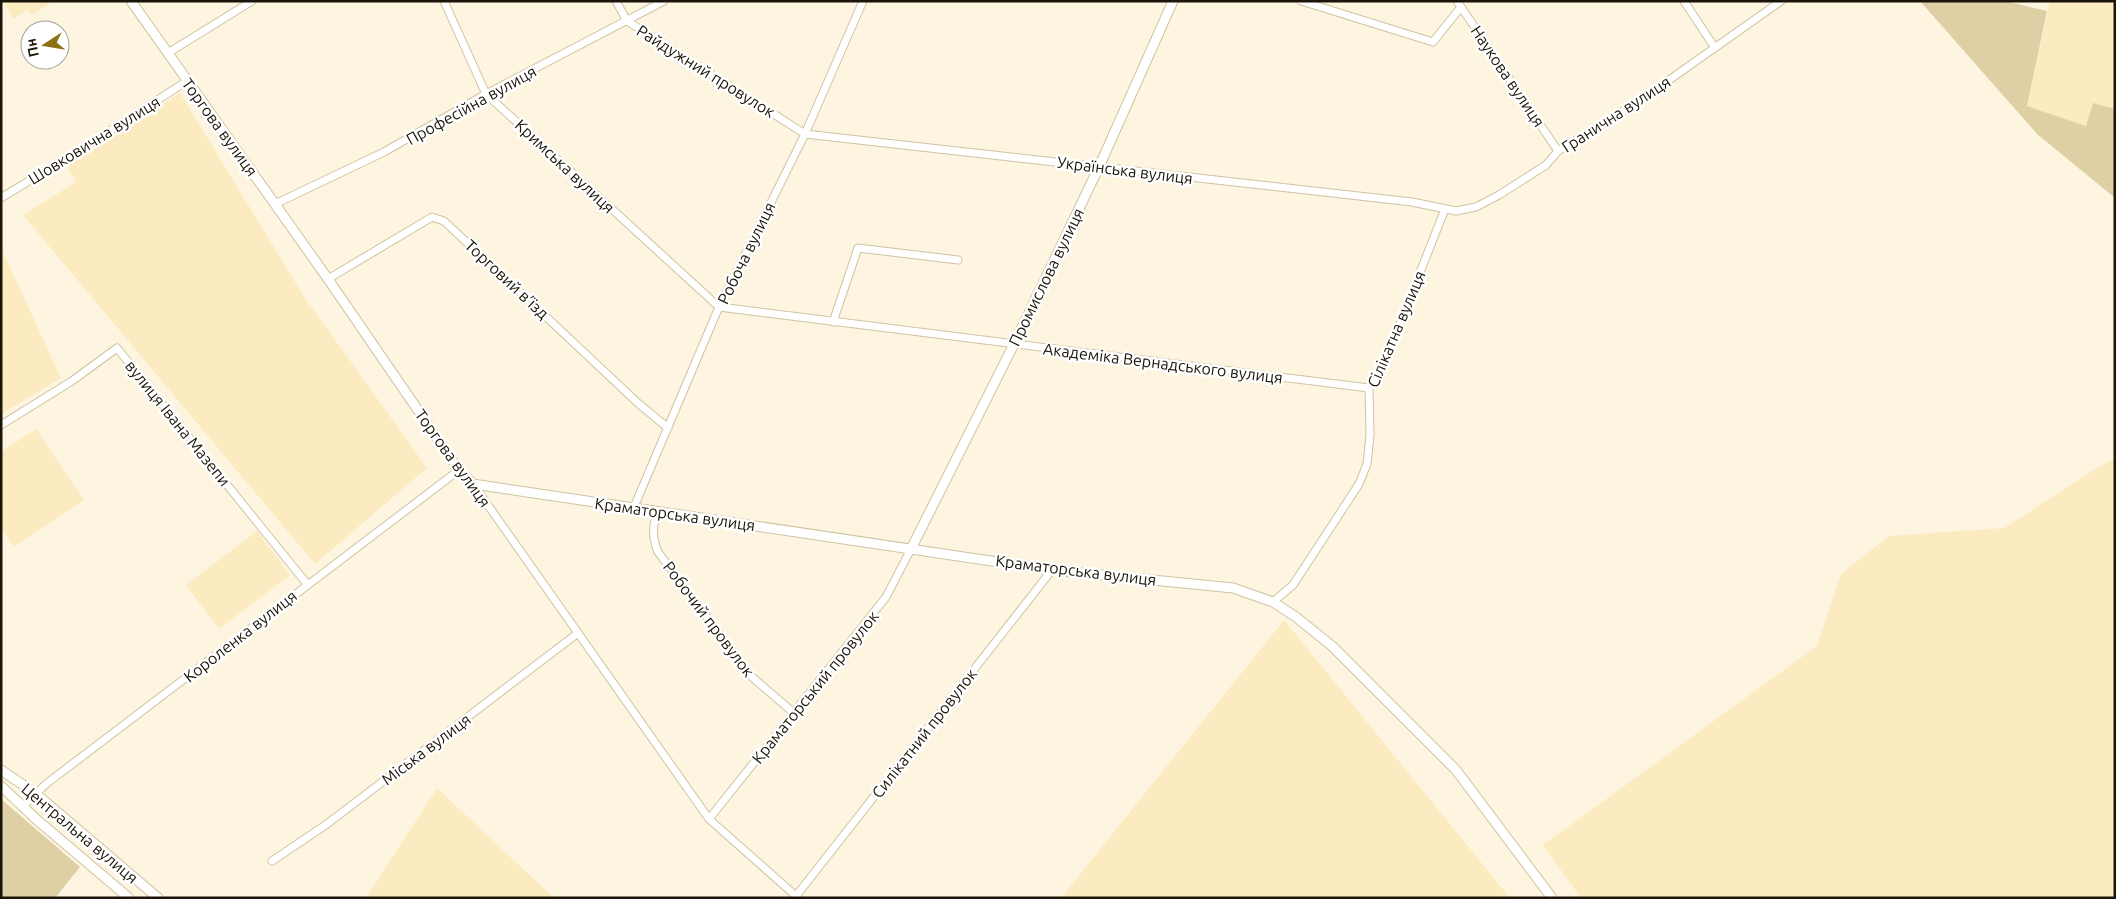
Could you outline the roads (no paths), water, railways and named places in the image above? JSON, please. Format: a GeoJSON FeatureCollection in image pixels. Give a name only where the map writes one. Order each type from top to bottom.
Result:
{"type":"FeatureCollection","features":[{"type":"Feature","properties":{"kind":"street","name":"Торгова вулиця"},"geometry":{"type":"LineString","coordinates":[[131,1],[328,279],[459,470],[472,484],[709,819],[796,896]]}},
{"type":"Feature","properties":{"kind":"street"},"geometry":{"type":"LineString","coordinates":[[168,53],[252,1]]}},
{"type":"Feature","properties":{"kind":"street","name":"Кримська вулиця"},"geometry":{"type":"LineString","coordinates":[[444,1],[486,94],[718,308]]}},
{"type":"Feature","properties":{"kind":"street","name":"Райдужний провулок"},"geometry":{"type":"LineString","coordinates":[[616,1],[627,21],[805,134]]}},
{"type":"Feature","properties":{"kind":"street","name":"Професійна вулиця"},"geometry":{"type":"LineString","coordinates":[[275,204],[384,152],[486,94],[664,1]]}},
{"type":"Feature","properties":{"kind":"street","name":"Робоча вулиця"},"geometry":{"type":"LineString","coordinates":[[634,507],[718,308],[805,134],[863,1]]}},
{"type":"Feature","properties":{"kind":"street","name":"Промислова вулиця"},"geometry":{"type":"LineString","coordinates":[[911,549],[1014,344],[1099,167],[1173,1]]}},
{"type":"Feature","properties":{"kind":"street"},"geometry":{"type":"LineString","coordinates":[[1301,1],[1433,42],[1459,4]]}},
{"type":"Feature","properties":{"kind":"street"},"geometry":{"type":"LineString","coordinates":[[1684,1],[1715,48]]}},
{"type":"Feature","properties":{"kind":"street","name":"Гранична вулиця"},"geometry":{"type":"LineString","coordinates":[[1445,209],[1456,211],[1476,207],[1499,195],[1546,165],[1558,151],[1638,102],[1781,1]]}},
{"type":"Feature","properties":{"kind":"street","name":"Наукова вулиця"},"geometry":{"type":"LineString","coordinates":[[1459,4],[1558,151]]}},
{"type":"Feature","properties":{"kind":"street","name":"Шовковична вулиця"},"geometry":{"type":"LineString","coordinates":[[1,198],[83,148],[186,81]]}},
{"type":"Feature","properties":{"kind":"street","name":"Українська вулиця"},"geometry":{"type":"LineString","coordinates":[[805,134],[1412,202],[1445,209]]}},
{"type":"Feature","properties":{"kind":"street","name":"Сілікатна вулиця"},"geometry":{"type":"LineString","coordinates":[[1273,602],[1293,585],[1359,484],[1367,464],[1370,435],[1369,388],[1382,369],[1445,209]]}},
{"type":"Feature","properties":{"kind":"street","name":"Торговий в’їзд"},"geometry":{"type":"LineString","coordinates":[[328,279],[432,217],[444,221],[639,404],[668,428]]}},
{"type":"Feature","properties":{"kind":"street"},"geometry":{"type":"LineString","coordinates":[[833,322],[858,248],[958,260]]}},
{"type":"Feature","properties":{"kind":"street","name":"Академіка Вернадського вулиця"},"geometry":{"type":"LineString","coordinates":[[718,308],[1369,388]]}},
{"type":"Feature","properties":{"kind":"street","name":"вулиця Івана Мазепи"},"geometry":{"type":"LineString","coordinates":[[1,425],[72,381],[117,348],[307,584]]}},
{"type":"Feature","properties":{"kind":"street","name":"Короленка вулиця"},"geometry":{"type":"LineString","coordinates":[[23,806],[35,793],[459,470]]}},
{"type":"Feature","properties":{"kind":"street","name":"Краматорська вулиця"},"geometry":{"type":"LineString","coordinates":[[472,484],[1052,570],[1233,588],[1273,602],[1296,617],[1332,646],[1456,770],[1552,898]]}},
{"type":"Feature","properties":{"kind":"street","name":"Робочий провулок"},"geometry":{"type":"LineString","coordinates":[[658,511],[653,523],[652,538],[658,552],[752,677],[794,713]]}},
{"type":"Feature","properties":{"kind":"street","name":"Краматорський провулок"},"geometry":{"type":"LineString","coordinates":[[709,819],[886,597],[911,549]]}},
{"type":"Feature","properties":{"kind":"street","name":"Силікатний провулок"},"geometry":{"type":"LineString","coordinates":[[796,896],[1052,570]]}},
{"type":"Feature","properties":{"kind":"street","name":"Міська вулиця"},"geometry":{"type":"LineString","coordinates":[[272,861],[327,824],[578,633]]}},
{"type":"Feature","properties":{"kind":"street","name":"Центральна вулиця"},"geometry":{"type":"LineString","coordinates":[[1,770],[35,793],[158,898]]}},
{"type":"Feature","properties":{"kind":"street","name":"Центральна вулиця"},"geometry":{"type":"LineString","coordinates":[[1,786],[129,898]]}}]}
